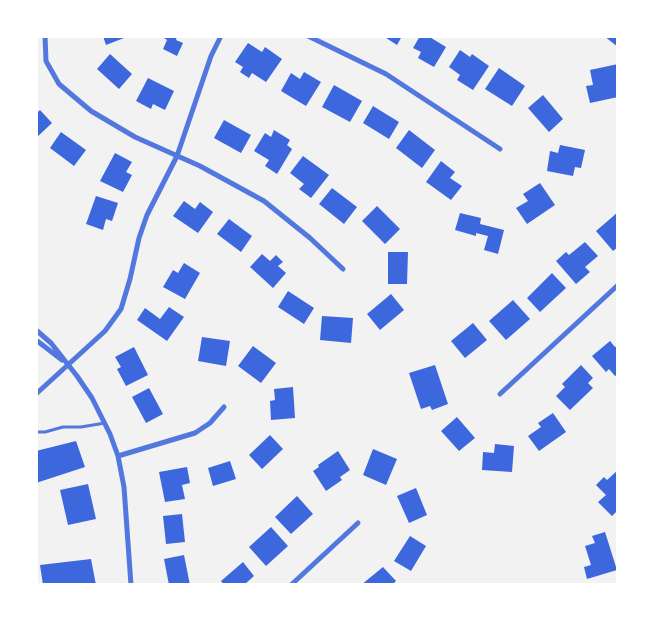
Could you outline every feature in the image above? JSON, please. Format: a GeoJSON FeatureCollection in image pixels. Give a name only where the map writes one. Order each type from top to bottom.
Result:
{"type":"FeatureCollection","features":[{"type":"Feature","properties":{"kind":"street"},"geometry":{"type":"LineString","coordinates":[[44,36],[46,61],[59,84],[91,111],[135,137],[200,166],[264,201],[310,238],[343,269]]}},
{"type":"Feature","properties":{"kind":"street"},"geometry":{"type":"LineString","coordinates":[[36,394],[105,331],[121,309],[139,238],[147,215],[177,156],[211,56],[221,36]]}},
{"type":"Feature","properties":{"kind":"street"},"geometry":{"type":"LineString","coordinates":[[308,36],[386,74],[500,149]]}},
{"type":"Feature","properties":{"kind":"street"},"geometry":{"type":"LineString","coordinates":[[500,394],[618,286]]}},
{"type":"Feature","properties":{"kind":"street"},"geometry":{"type":"LineString","coordinates":[[36,330],[51,343],[92,398],[105,423],[118,456],[124,487],[131,585]]}},
{"type":"Feature","properties":{"kind":"street"},"geometry":{"type":"LineString","coordinates":[[36,340],[68,365]]}},
{"type":"Feature","properties":{"kind":"street"},"geometry":{"type":"LineString","coordinates":[[118,456],[195,433],[210,423],[224,407]]}},
{"type":"Feature","properties":{"kind":"street"},"geometry":{"type":"LineString","coordinates":[[291,585],[358,523]]}},
{"type":"Feature","properties":{"kind":"lane"},"geometry":{"type":"LineString","coordinates":[[36,432],[105,423]]}},
{"type":"Feature","properties":{"kind":"building"},"geometry":{"type":"Polygon","coordinates":[[[103,36],[124,36],[124,38],[106,45],[103,36]]]}},
{"type":"Feature","properties":{"kind":"building"},"geometry":{"type":"Polygon","coordinates":[[[161,36],[177,36],[176,40],[183,43],[177,56],[163,49],[167,40],[161,36]]]}},
{"type":"Feature","properties":{"kind":"building"},"geometry":{"type":"Polygon","coordinates":[[[383,36],[402,36],[397,45],[383,36]]]}},
{"type":"Feature","properties":{"kind":"building"},"geometry":{"type":"Polygon","coordinates":[[[420,36],[428,36],[446,47],[434,67],[418,58],[421,52],[413,48],[420,36]]]}},
{"type":"Feature","properties":{"kind":"building"},"geometry":{"type":"Polygon","coordinates":[[[604,36],[618,36],[618,47],[604,36]]]}},
{"type":"Feature","properties":{"kind":"building"},"geometry":{"type":"Polygon","coordinates":[[[248,43],[262,52],[265,47],[282,59],[266,82],[252,73],[249,78],[240,72],[243,67],[235,62],[248,43]]]}},
{"type":"Feature","properties":{"kind":"building"},"geometry":{"type":"Polygon","coordinates":[[[460,50],[470,57],[472,54],[489,66],[473,90],[457,80],[460,75],[449,67],[460,50]]]}},
{"type":"Feature","properties":{"kind":"building"},"geometry":{"type":"Polygon","coordinates":[[[110,54],[132,74],[119,89],[97,69],[110,54]]]}},
{"type":"Feature","properties":{"kind":"building"},"geometry":{"type":"Polygon","coordinates":[[[618,64],[618,97],[590,103],[586,86],[593,85],[590,70],[618,64]]]}},
{"type":"Feature","properties":{"kind":"building"},"geometry":{"type":"Polygon","coordinates":[[[499,68],[525,86],[512,106],[485,89],[499,68]]]}},
{"type":"Feature","properties":{"kind":"building"},"geometry":{"type":"Polygon","coordinates":[[[304,72],[321,82],[306,106],[281,91],[291,73],[300,79],[304,72]]]}},
{"type":"Feature","properties":{"kind":"building"},"geometry":{"type":"Polygon","coordinates":[[[148,78],[174,91],[165,110],[153,104],[151,109],[136,101],[148,78]]]}},
{"type":"Feature","properties":{"kind":"building"},"geometry":{"type":"Polygon","coordinates":[[[334,85],[362,101],[350,122],[322,107],[334,85]]]}},
{"type":"Feature","properties":{"kind":"building"},"geometry":{"type":"Polygon","coordinates":[[[543,95],[563,119],[549,132],[528,108],[543,95]]]}},
{"type":"Feature","properties":{"kind":"building"},"geometry":{"type":"Polygon","coordinates":[[[373,106],[399,122],[389,139],[363,123],[373,106]]]}},
{"type":"Feature","properties":{"kind":"building"},"geometry":{"type":"Polygon","coordinates":[[[40,110],[52,123],[36,138],[36,114],[40,110]]]}},
{"type":"Feature","properties":{"kind":"building"},"geometry":{"type":"Polygon","coordinates":[[[224,120],[251,135],[241,153],[214,138],[224,120]]]}},
{"type":"Feature","properties":{"kind":"building"},"geometry":{"type":"Polygon","coordinates":[[[274,130],[290,140],[287,145],[292,149],[277,174],[265,166],[269,160],[254,151],[265,133],[271,137],[274,130]]]}},
{"type":"Feature","properties":{"kind":"building"},"geometry":{"type":"Polygon","coordinates":[[[409,130],[435,150],[422,168],[396,148],[409,130]]]}},
{"type":"Feature","properties":{"kind":"building"},"geometry":{"type":"Polygon","coordinates":[[[61,132],[86,150],[74,166],[50,148],[61,132]]]}},
{"type":"Feature","properties":{"kind":"building"},"geometry":{"type":"Polygon","coordinates":[[[560,145],[585,150],[581,168],[575,167],[573,176],[547,171],[550,151],[558,153],[560,145]]]}},
{"type":"Feature","properties":{"kind":"building"},"geometry":{"type":"Polygon","coordinates":[[[115,153],[132,162],[126,172],[132,175],[123,192],[100,181],[115,153]]]}},
{"type":"Feature","properties":{"kind":"building"},"geometry":{"type":"Polygon","coordinates":[[[303,156],[329,175],[311,198],[299,189],[304,184],[290,173],[303,156]]]}},
{"type":"Feature","properties":{"kind":"building"},"geometry":{"type":"Polygon","coordinates":[[[441,161],[455,172],[450,178],[462,186],[451,200],[426,182],[441,161]]]}},
{"type":"Feature","properties":{"kind":"building"},"geometry":{"type":"Polygon","coordinates":[[[540,183],[555,205],[527,224],[516,208],[528,201],[523,194],[540,183]]]}},
{"type":"Feature","properties":{"kind":"building"},"geometry":{"type":"Polygon","coordinates":[[[332,188],[357,207],[344,224],[319,204],[332,188]]]}},
{"type":"Feature","properties":{"kind":"building"},"geometry":{"type":"Polygon","coordinates":[[[96,196],[118,203],[112,221],[106,219],[103,230],[86,224],[96,196]]]}},
{"type":"Feature","properties":{"kind":"building"},"geometry":{"type":"Polygon","coordinates":[[[184,201],[195,209],[200,202],[213,212],[198,233],[173,216],[184,201]]]}},
{"type":"Feature","properties":{"kind":"building"},"geometry":{"type":"Polygon","coordinates":[[[377,206],[400,229],[385,244],[362,221],[377,206]]]}},
{"type":"Feature","properties":{"kind":"building"},"geometry":{"type":"Polygon","coordinates":[[[618,212],[618,247],[613,251],[596,231],[618,212]]]}},
{"type":"Feature","properties":{"kind":"building"},"geometry":{"type":"Polygon","coordinates":[[[460,213],[481,218],[480,224],[504,230],[498,254],[484,250],[488,236],[476,233],[476,236],[455,230],[460,213]]]}},
{"type":"Feature","properties":{"kind":"building"},"geometry":{"type":"Polygon","coordinates":[[[229,219],[252,236],[241,252],[217,234],[229,219]]]}},
{"type":"Feature","properties":{"kind":"building"},"geometry":{"type":"Polygon","coordinates":[[[585,242],[598,256],[585,267],[590,272],[576,284],[556,261],[566,252],[569,255],[585,242]]]}},
{"type":"Feature","properties":{"kind":"building"},"geometry":{"type":"Polygon","coordinates":[[[388,252],[408,252],[407,284],[388,284],[388,252]]]}},
{"type":"Feature","properties":{"kind":"building"},"geometry":{"type":"Polygon","coordinates":[[[262,254],[270,261],[276,255],[283,262],[278,266],[286,273],[273,288],[250,267],[262,254]]]}},
{"type":"Feature","properties":{"kind":"building"},"geometry":{"type":"Polygon","coordinates":[[[184,263],[200,273],[185,299],[163,287],[173,270],[178,273],[184,263]]]}},
{"type":"Feature","properties":{"kind":"building"},"geometry":{"type":"Polygon","coordinates":[[[552,273],[566,288],[540,312],[527,298],[552,273]]]}},
{"type":"Feature","properties":{"kind":"building"},"geometry":{"type":"Polygon","coordinates":[[[288,291],[314,308],[304,324],[278,307],[288,291]]]}},
{"type":"Feature","properties":{"kind":"building"},"geometry":{"type":"Polygon","coordinates":[[[391,294],[404,310],[380,330],[367,314],[391,294]]]}},
{"type":"Feature","properties":{"kind":"building"},"geometry":{"type":"Polygon","coordinates":[[[513,300],[530,319],[506,340],[489,321],[513,300]]]}},
{"type":"Feature","properties":{"kind":"building"},"geometry":{"type":"Polygon","coordinates":[[[169,307],[184,317],[167,341],[137,320],[145,308],[160,319],[169,307]]]}},
{"type":"Feature","properties":{"kind":"building"},"geometry":{"type":"Polygon","coordinates":[[[322,316],[353,318],[351,343],[320,340],[322,316]]]}},
{"type":"Feature","properties":{"kind":"building"},"geometry":{"type":"Polygon","coordinates":[[[473,323],[487,340],[465,358],[451,341],[473,323]]]}},
{"type":"Feature","properties":{"kind":"building"},"geometry":{"type":"Polygon","coordinates":[[[202,337],[230,341],[226,366],[198,361],[202,337]]]}},
{"type":"Feature","properties":{"kind":"building"},"geometry":{"type":"Polygon","coordinates":[[[610,341],[615,347],[618,345],[618,374],[615,376],[609,369],[606,372],[592,356],[610,341]]]}},
{"type":"Feature","properties":{"kind":"building"},"geometry":{"type":"Polygon","coordinates":[[[253,346],[276,363],[261,383],[238,366],[253,346]]]}},
{"type":"Feature","properties":{"kind":"building"},"geometry":{"type":"Polygon","coordinates":[[[134,347],[148,375],[126,386],[117,369],[121,367],[115,357],[134,347]]]}},
{"type":"Feature","properties":{"kind":"building"},"geometry":{"type":"Polygon","coordinates":[[[435,365],[448,404],[432,410],[430,406],[421,409],[409,373],[435,365]]]}},
{"type":"Feature","properties":{"kind":"building"},"geometry":{"type":"Polygon","coordinates":[[[581,365],[593,378],[588,383],[593,388],[570,410],[556,396],[565,387],[562,384],[581,365]]]}},
{"type":"Feature","properties":{"kind":"building"},"geometry":{"type":"Polygon","coordinates":[[[293,387],[295,418],[271,420],[270,401],[275,400],[274,389],[293,387]]]}},
{"type":"Feature","properties":{"kind":"building"},"geometry":{"type":"Polygon","coordinates":[[[149,388],[163,414],[146,423],[132,397],[149,388]]]}},
{"type":"Feature","properties":{"kind":"building"},"geometry":{"type":"Polygon","coordinates":[[[553,413],[566,432],[539,451],[528,436],[541,427],[538,423],[553,413]]]}},
{"type":"Feature","properties":{"kind":"building"},"geometry":{"type":"Polygon","coordinates":[[[457,417],[475,438],[459,451],[441,431],[457,417]]]}},
{"type":"Feature","properties":{"kind":"building"},"geometry":{"type":"Polygon","coordinates":[[[270,435],[283,449],[262,469],[249,455],[270,435]]]}},
{"type":"Feature","properties":{"kind":"building"},"geometry":{"type":"Polygon","coordinates":[[[76,441],[85,467],[36,483],[36,451],[76,441]]]}},
{"type":"Feature","properties":{"kind":"building"},"geometry":{"type":"Polygon","coordinates":[[[495,444],[514,446],[512,472],[482,470],[483,452],[494,453],[495,444]]]}},
{"type":"Feature","properties":{"kind":"building"},"geometry":{"type":"Polygon","coordinates":[[[373,449],[397,459],[386,485],[363,475],[373,449]]]}},
{"type":"Feature","properties":{"kind":"building"},"geometry":{"type":"Polygon","coordinates":[[[338,451],[350,470],[340,477],[342,480],[326,491],[313,471],[319,467],[318,465],[338,451]]]}},
{"type":"Feature","properties":{"kind":"building"},"geometry":{"type":"Polygon","coordinates":[[[230,461],[236,479],[213,486],[208,468],[230,461]]]}},
{"type":"Feature","properties":{"kind":"building"},"geometry":{"type":"Polygon","coordinates":[[[187,467],[190,483],[182,485],[185,499],[165,502],[159,472],[187,467]]]}},
{"type":"Feature","properties":{"kind":"building"},"geometry":{"type":"Polygon","coordinates":[[[618,470],[618,510],[612,516],[598,502],[606,495],[596,485],[604,477],[607,480],[618,470]]]}},
{"type":"Feature","properties":{"kind":"building"},"geometry":{"type":"Polygon","coordinates":[[[88,484],[96,519],[68,525],[60,490],[88,484]]]}},
{"type":"Feature","properties":{"kind":"building"},"geometry":{"type":"Polygon","coordinates":[[[416,488],[427,515],[409,523],[397,496],[416,488]]]}},
{"type":"Feature","properties":{"kind":"building"},"geometry":{"type":"Polygon","coordinates":[[[297,496],[313,514],[291,534],[275,517],[297,496]]]}},
{"type":"Feature","properties":{"kind":"building"},"geometry":{"type":"Polygon","coordinates":[[[182,514],[185,542],[166,544],[163,516],[182,514]]]}},
{"type":"Feature","properties":{"kind":"building"},"geometry":{"type":"Polygon","coordinates":[[[271,527],[288,546],[266,566],[249,547],[271,527]]]}},
{"type":"Feature","properties":{"kind":"building"},"geometry":{"type":"Polygon","coordinates":[[[605,532],[617,570],[587,579],[584,567],[591,565],[585,546],[595,543],[592,536],[605,532]]]}},
{"type":"Feature","properties":{"kind":"building"},"geometry":{"type":"Polygon","coordinates":[[[410,536],[426,546],[411,571],[394,561],[410,536]]]}},
{"type":"Feature","properties":{"kind":"building"},"geometry":{"type":"Polygon","coordinates":[[[184,555],[190,585],[169,585],[164,559],[184,555]]]}},
{"type":"Feature","properties":{"kind":"building"},"geometry":{"type":"Polygon","coordinates":[[[91,559],[96,585],[43,585],[40,565],[91,559]]]}},
{"type":"Feature","properties":{"kind":"building"},"geometry":{"type":"Polygon","coordinates":[[[243,562],[254,576],[244,585],[224,585],[221,581],[243,562]]]}},
{"type":"Feature","properties":{"kind":"building"},"geometry":{"type":"Polygon","coordinates":[[[383,567],[396,581],[392,585],[361,585],[383,567]]]}}]}
